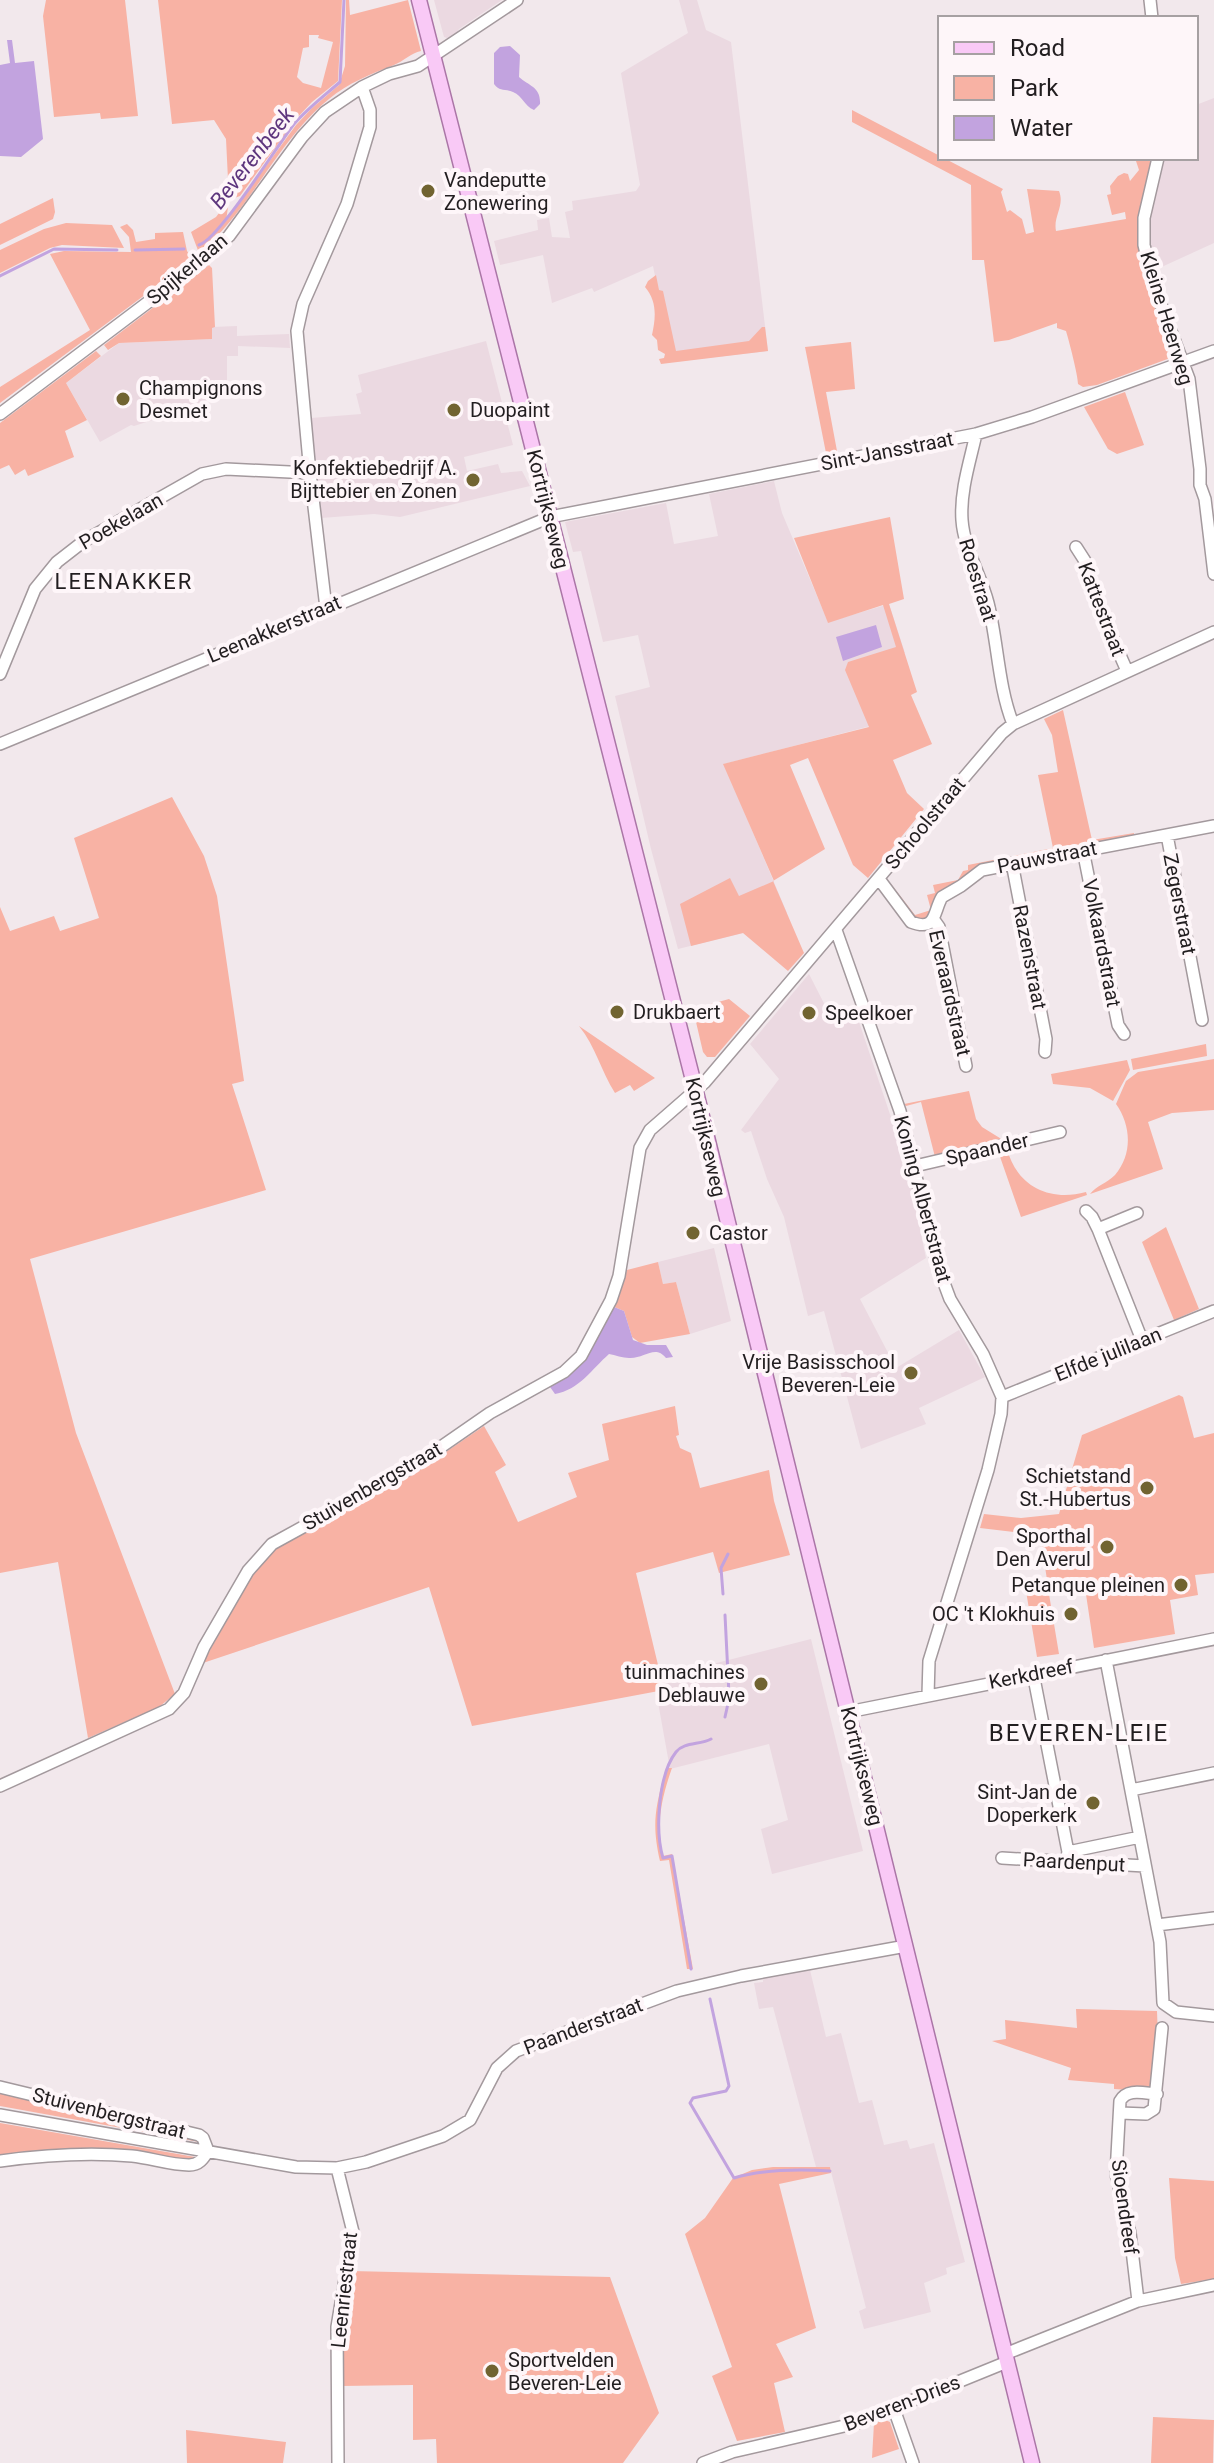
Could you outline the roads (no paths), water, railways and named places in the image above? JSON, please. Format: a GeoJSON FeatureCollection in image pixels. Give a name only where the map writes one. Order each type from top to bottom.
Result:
{"type":"FeatureCollection","features":[{"type":"Feature","properties":{"kind":"main road","name":"Kortrijkseweg"},"geometry":{"type":"LineString","coordinates":[[419,0],[696,1092],[1032,2463]]}},
{"type":"Feature","properties":{"kind":"street","name":"Spijkerlaan"},"geometry":{"type":"LineString","coordinates":[[0,414],[200,263],[229,236],[302,137],[325,112],[362,87],[433,58],[517,0]]}},
{"type":"Feature","properties":{"kind":"street"},"geometry":{"type":"LineString","coordinates":[[326,608],[297,331],[303,304],[347,204],[370,127],[370,110],[362,87]]}},
{"type":"Feature","properties":{"kind":"street","name":"Kleine Heerweg"},"geometry":{"type":"LineString","coordinates":[[1158,160],[1144,218],[1144,245],[1154,286],[1189,379],[1200,485],[1205,499],[1214,574]]}},
{"type":"Feature","properties":{"kind":"street","name":"Sint-Jansstraat"},"geometry":{"type":"LineString","coordinates":[[550,517],[976,434],[1214,351]]}},
{"type":"Feature","properties":{"kind":"street","name":"Roestraat"},"geometry":{"type":"LineString","coordinates":[[976,434],[964,489],[962,519],[968,550],[988,605],[1006,706],[1013,724]]}},
{"type":"Feature","properties":{"kind":"street","name":"Poekelaan"},"geometry":{"type":"LineString","coordinates":[[0,674],[35,589],[57,562],[84,541],[202,474],[226,469],[310,473]]}},
{"type":"Feature","properties":{"kind":"street","name":"Leenakkerstraat"},"geometry":{"type":"LineString","coordinates":[[0,744],[550,517]]}},
{"type":"Feature","properties":{"kind":"street","name":"Kattestraat"},"geometry":{"type":"LineString","coordinates":[[1076,547],[1085,561],[1090,587],[1127,671]]}},
{"type":"Feature","properties":{"kind":"street","name":"Schoolstraat"},"geometry":{"type":"LineString","coordinates":[[696,1092],[991,743],[1013,724],[1214,632]]}},
{"type":"Feature","properties":{"kind":"street","name":"Pauwstraat"},"geometry":{"type":"LineString","coordinates":[[934,920],[937,904],[945,894],[961,886],[977,872],[1214,826]]}},
{"type":"Feature","properties":{"kind":"street","name":"Zegerstraat"},"geometry":{"type":"LineString","coordinates":[[1167,835],[1202,1020]]}},
{"type":"Feature","properties":{"kind":"street","name":"Volkaardstraat"},"geometry":{"type":"LineString","coordinates":[[1083,850],[1118,1025],[1124,1034]]}},
{"type":"Feature","properties":{"kind":"street","name":"Razenstraat"},"geometry":{"type":"LineString","coordinates":[[1012,863],[1046,1039],[1045,1052]]}},
{"type":"Feature","properties":{"kind":"street"},"geometry":{"type":"LineString","coordinates":[[879,879],[911,922],[919,925],[934,920]]}},
{"type":"Feature","properties":{"kind":"street","name":"Everaardstraat"},"geometry":{"type":"LineString","coordinates":[[934,920],[939,927],[966,1066]]}},
{"type":"Feature","properties":{"kind":"street","name":"Koning Albertstraat"},"geometry":{"type":"LineString","coordinates":[[836,930],[897,1104],[938,1267],[950,1299],[983,1354],[1002,1397]]}},
{"type":"Feature","properties":{"kind":"street","name":"Stuivenbergstraat"},"geometry":{"type":"LineString","coordinates":[[0,1786],[169,1709],[184,1693],[204,1647],[248,1571],[272,1544],[412,1467],[490,1413],[576,1362],[593,1337],[619,1276],[640,1148],[650,1130],[696,1092]]}},
{"type":"Feature","properties":{"kind":"street","name":"Spaander"},"geometry":{"type":"LineString","coordinates":[[915,1166],[1060,1132]]}},
{"type":"Feature","properties":{"kind":"street"},"geometry":{"type":"LineString","coordinates":[[1086,1211],[1098,1229],[1142,1340]]}},
{"type":"Feature","properties":{"kind":"street"},"geometry":{"type":"LineString","coordinates":[[1098,1229],[1137,1213]]}},
{"type":"Feature","properties":{"kind":"street","name":"Elfde julilaan"},"geometry":{"type":"LineString","coordinates":[[1002,1397],[1214,1311]]}},
{"type":"Feature","properties":{"kind":"street"},"geometry":{"type":"LineString","coordinates":[[928,1695],[929,1661],[988,1470],[1002,1397]]}},
{"type":"Feature","properties":{"kind":"street","name":"Kerkdreef"},"geometry":{"type":"LineString","coordinates":[[848,1712],[1214,1639]]}},
{"type":"Feature","properties":{"kind":"street"},"geometry":{"type":"LineString","coordinates":[[1106,1660],[1157,1925],[1163,2003],[1176,2012],[1214,2016]]}},
{"type":"Feature","properties":{"kind":"street"},"geometry":{"type":"LineString","coordinates":[[1033,1673],[1067,1856],[1140,1837]]}},
{"type":"Feature","properties":{"kind":"street"},"geometry":{"type":"LineString","coordinates":[[1131,1790],[1214,1773]]}},
{"type":"Feature","properties":{"kind":"street","name":"Paardenput"},"geometry":{"type":"LineString","coordinates":[[1002,1858],[1067,1856],[1145,1866]]}},
{"type":"Feature","properties":{"kind":"street"},"geometry":{"type":"LineString","coordinates":[[1157,1925],[1214,1918]]}},
{"type":"Feature","properties":{"kind":"street","name":"Paanderstraat"},"geometry":{"type":"LineString","coordinates":[[0,2115],[296,2167],[337,2168],[408,2150],[465,2124],[477,2110],[502,2061],[532,2044],[690,1986],[906,1946]]}},
{"type":"Feature","properties":{"kind":"street"},"geometry":{"type":"LineString","coordinates":[[1157,2094],[1126,2093],[1121,2100],[1120,2113],[1150,2113],[1155,2107],[1157,2094],[1162,2028]]}},
{"type":"Feature","properties":{"kind":"street","name":"Stuivenbergstraat"},"geometry":{"type":"LineString","coordinates":[[0,2087],[199,2135],[208,2151]]}},
{"type":"Feature","properties":{"kind":"street","name":"Sioendreef"},"geometry":{"type":"LineString","coordinates":[[1120,2113],[1116,2174],[1130,2233],[1138,2301]]}},
{"type":"Feature","properties":{"kind":"street","name":"Paanderstraat"},"geometry":{"type":"LineString","coordinates":[[0,2161],[86,2154],[146,2157],[188,2165],[200,2162],[208,2151]]}},
{"type":"Feature","properties":{"kind":"street","name":"Leenriestraat"},"geometry":{"type":"LineString","coordinates":[[337,2168],[353,2232],[337,2327],[338,2463]]}},
{"type":"Feature","properties":{"kind":"street","name":"Beveren-Dries"},"geometry":{"type":"LineString","coordinates":[[703,2463],[732,2452],[857,2423],[1138,2301],[1214,2285]]}},
{"type":"Feature","properties":{"kind":"street"},"geometry":{"type":"LineString","coordinates":[[894,2409],[913,2463]]}},
{"type":"Feature","properties":{"kind":"water"},"geometry":{"type":"Polygon","coordinates":[[[7,40],[12,40],[15,63],[34,61],[43,139],[21,157],[0,156],[0,65],[10,63],[7,40]]]}},
{"type":"Feature","properties":{"kind":"water"},"geometry":{"type":"Polygon","coordinates":[[[510,46],[520,55],[519,77],[539,94],[540,104],[534,110],[516,94],[494,84],[494,53],[500,47],[510,46]]]}},
{"type":"Feature","properties":{"kind":"water"},"geometry":{"type":"Polygon","coordinates":[[[876,625],[882,647],[843,661],[836,637],[876,625]]]}},
{"type":"Feature","properties":{"kind":"water"},"geometry":{"type":"Polygon","coordinates":[[[614,1307],[624,1311],[633,1340],[647,1345],[666,1345],[673,1357],[666,1358],[658,1352],[634,1358],[609,1354],[578,1384],[555,1394],[550,1387],[584,1361],[614,1307]]]}},
{"type":"Feature","properties":{"kind":"waterway","name":"Beverenbeek"},"geometry":{"type":"LineString","coordinates":[[199,245],[220,227],[294,124],[340,82],[344,0]]}},
{"type":"Feature","properties":{"kind":"waterway","name":"Beverenbeek"},"geometry":{"type":"LineString","coordinates":[[0,276],[54,249],[117,250]]}},
{"type":"Feature","properties":{"kind":"waterway","name":"Beverenbeek"},"geometry":{"type":"LineString","coordinates":[[135,250],[184,249]]}},
{"type":"Feature","properties":{"kind":"waterway"},"geometry":{"type":"LineString","coordinates":[[723,1594],[721,1568],[728,1554]]}},
{"type":"Feature","properties":{"kind":"waterway"},"geometry":{"type":"LineString","coordinates":[[725,1615],[729,1695]]}},
{"type":"Feature","properties":{"kind":"waterway"},"geometry":{"type":"LineString","coordinates":[[725,1717],[729,1699]]}},
{"type":"Feature","properties":{"kind":"waterway"},"geometry":{"type":"LineString","coordinates":[[691,1969],[672,1856],[663,1858],[660,1804],[665,1774],[676,1752],[711,1739]]}},
{"type":"Feature","properties":{"kind":"waterway"},"geometry":{"type":"LineString","coordinates":[[710,1999],[729,2086],[726,2091],[693,2098],[690,2103],[734,2178],[782,2170],[830,2171]]}},
{"type":"Feature","properties":{"kind":"place","name":"Vandeputte Zonewering"},"geometry":{"type":"Point","coordinates":[428,191]}},
{"type":"Feature","properties":{"kind":"place","name":"Champignons Desmet"},"geometry":{"type":"Point","coordinates":[123,399]}},
{"type":"Feature","properties":{"kind":"place","name":"Duopaint"},"geometry":{"type":"Point","coordinates":[454,410]}},
{"type":"Feature","properties":{"kind":"place","name":"Konfektiebedrijf A. Bijttebier en Zonen"},"geometry":{"type":"Point","coordinates":[473,480]}},
{"type":"Feature","properties":{"kind":"place","name":"Drukbaert"},"geometry":{"type":"Point","coordinates":[617,1012]}},
{"type":"Feature","properties":{"kind":"place","name":"Speelkoer"},"geometry":{"type":"Point","coordinates":[809,1013]}},
{"type":"Feature","properties":{"kind":"place","name":"Castor"},"geometry":{"type":"Point","coordinates":[693,1233]}},
{"type":"Feature","properties":{"kind":"place","name":"Vrije Basisschool Beveren-Leie"},"geometry":{"type":"Point","coordinates":[911,1373]}},
{"type":"Feature","properties":{"kind":"place","name":"Schietstand St.-Hubertus"},"geometry":{"type":"Point","coordinates":[1147,1488]}},
{"type":"Feature","properties":{"kind":"place","name":"Sporthal Den Averul"},"geometry":{"type":"Point","coordinates":[1107,1547]}},
{"type":"Feature","properties":{"kind":"place","name":"Petanque pleinen"},"geometry":{"type":"Point","coordinates":[1181,1585]}},
{"type":"Feature","properties":{"kind":"place","name":"OC 't Klokhuis"},"geometry":{"type":"Point","coordinates":[1071,1614]}},
{"type":"Feature","properties":{"kind":"place","name":"tuinmachines Deblauwe"},"geometry":{"type":"Point","coordinates":[761,1684]}},
{"type":"Feature","properties":{"kind":"place","name":"Sint-Jan de Doperkerk"},"geometry":{"type":"Point","coordinates":[1093,1803]}},
{"type":"Feature","properties":{"kind":"place","name":"Sportvelden Beveren-Leie"},"geometry":{"type":"Point","coordinates":[492,2371]}},
{"type":"Feature","properties":{"kind":"district","name":"LEENAKKER"},"geometry":{"type":"Point","coordinates":[124,581]}},
{"type":"Feature","properties":{"kind":"district","name":"BEVEREN-LEIE"},"geometry":{"type":"Point","coordinates":[1079,1733]}}]}
